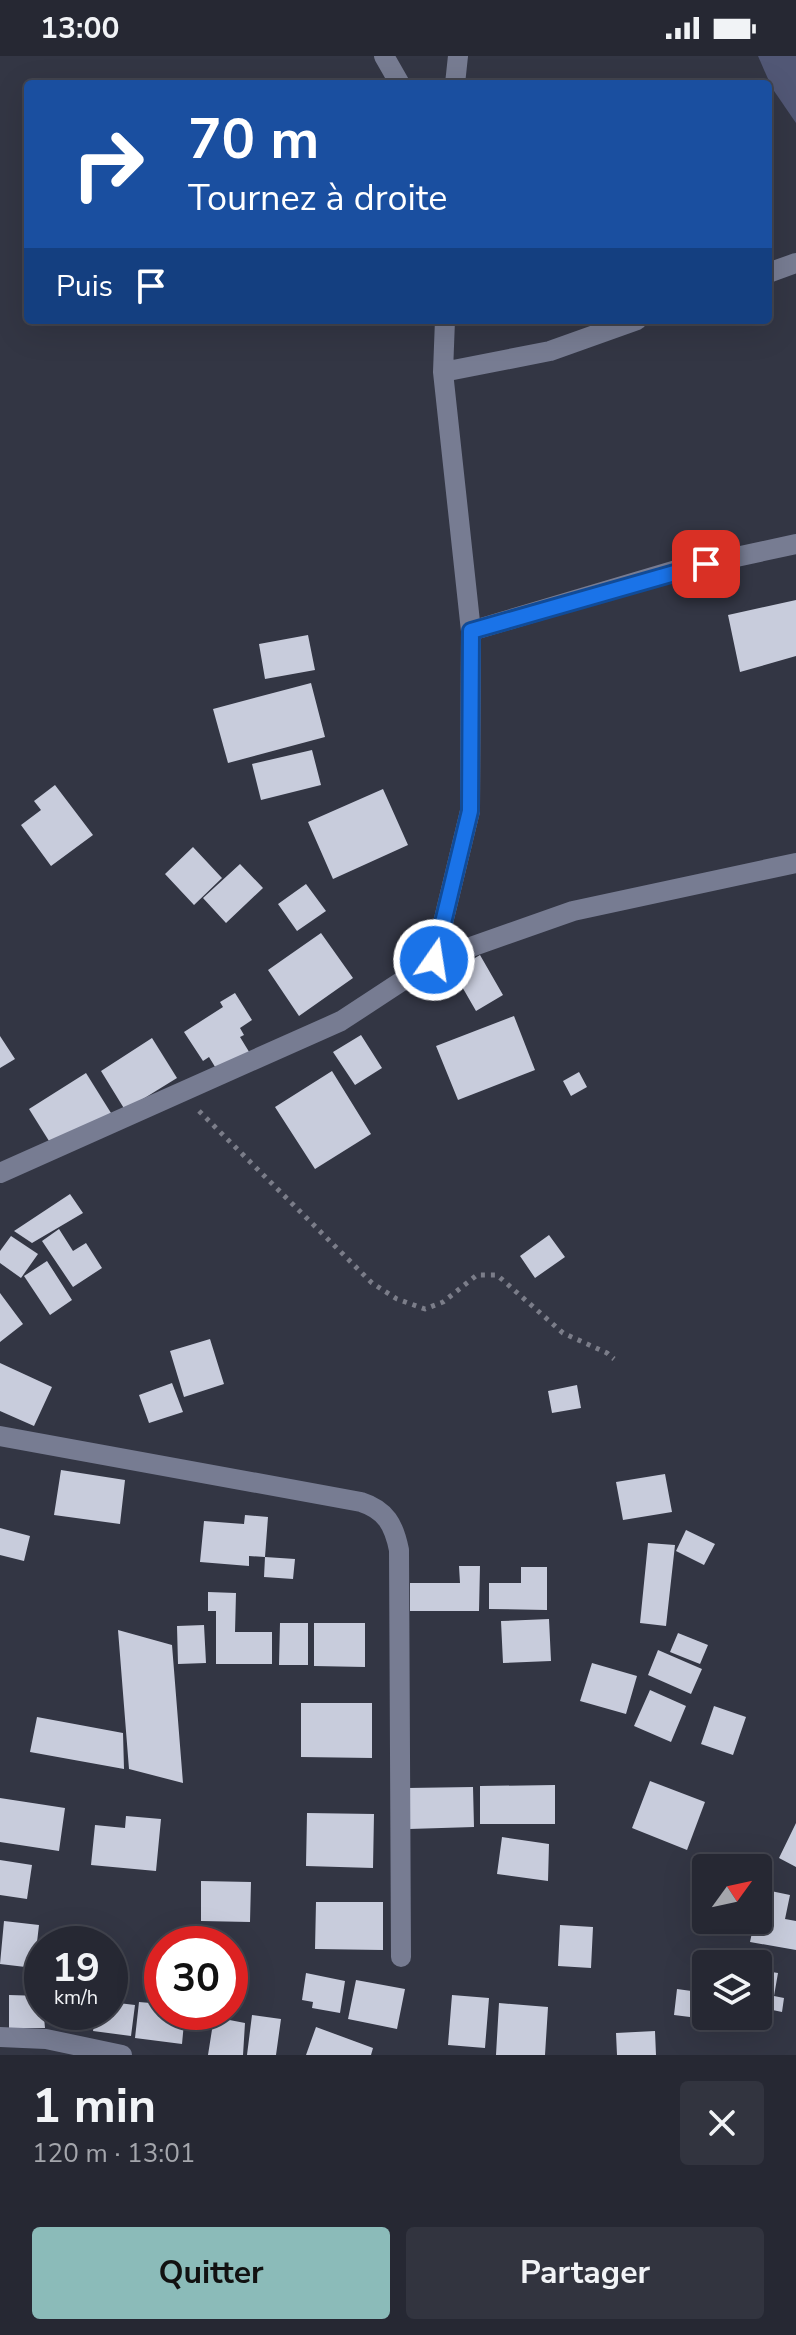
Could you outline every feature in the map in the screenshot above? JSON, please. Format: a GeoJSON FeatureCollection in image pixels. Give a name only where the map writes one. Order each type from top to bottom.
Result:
{"type":"FeatureCollection","features":[{"type":"Feature","properties":{"kind":"street"},"geometry":{"type":"LineString","coordinates":[[384,56],[398,80]]}},
{"type":"Feature","properties":{"kind":"street"},"geometry":{"type":"LineString","coordinates":[[455,80],[458,56]]}},
{"type":"Feature","properties":{"kind":"street"},"geometry":{"type":"LineString","coordinates":[[772,272],[796,263]]}},
{"type":"Feature","properties":{"kind":"street"},"geometry":{"type":"LineString","coordinates":[[434,960],[470,811],[471,631],[443,372],[445,324]]}},
{"type":"Feature","properties":{"kind":"street"},"geometry":{"type":"LineString","coordinates":[[443,372],[550,351],[626,324]]}},
{"type":"Feature","properties":{"kind":"street"},"geometry":{"type":"LineString","coordinates":[[471,631],[676,570],[796,544]]}},
{"type":"Feature","properties":{"kind":"street"},"geometry":{"type":"LineString","coordinates":[[0,1173],[341,1021],[434,960],[573,911],[796,863]]}},
{"type":"Feature","properties":{"kind":"street"},"geometry":{"type":"LineString","coordinates":[[0,1436],[361,1502],[376,1507],[388,1517],[399,1550],[401,1957]]}},
{"type":"Feature","properties":{"kind":"street"},"geometry":{"type":"LineString","coordinates":[[0,2037],[46,2039],[122,2055]]}},
{"type":"Feature","properties":{"kind":"path"},"geometry":{"type":"LineString","coordinates":[[182,1093],[286,1193],[332,1245],[372,1283],[397,1299],[425,1309],[443,1302],[477,1275],[497,1275],[516,1288],[563,1333],[614,1359]]}},
{"type":"Feature","properties":{"kind":"shaded area"},"geometry":{"type":"Polygon","coordinates":[[[758,56],[796,56],[796,123],[772,88],[772,80],[768,80],[758,56]]]}},
{"type":"Feature","properties":{"kind":"building"},"geometry":{"type":"Polygon","coordinates":[[[796,600],[796,656],[740,672],[728,615],[796,600]]]}},
{"type":"Feature","properties":{"kind":"building"},"geometry":{"type":"Polygon","coordinates":[[[308,635],[315,670],[265,679],[259,644],[308,635]]]}},
{"type":"Feature","properties":{"kind":"building"},"geometry":{"type":"Polygon","coordinates":[[[311,683],[325,737],[228,763],[213,709],[311,683]]]}},
{"type":"Feature","properties":{"kind":"building"},"geometry":{"type":"Polygon","coordinates":[[[312,750],[321,785],[261,800],[252,764],[312,750]]]}},
{"type":"Feature","properties":{"kind":"building"},"geometry":{"type":"Polygon","coordinates":[[[55,785],[93,835],[51,866],[21,825],[41,810],[34,801],[55,785]]]}},
{"type":"Feature","properties":{"kind":"building"},"geometry":{"type":"Polygon","coordinates":[[[383,789],[408,845],[333,879],[308,822],[383,789]]]}},
{"type":"Feature","properties":{"kind":"building"},"geometry":{"type":"Polygon","coordinates":[[[193,847],[222,878],[194,905],[165,874],[193,847]]]}},
{"type":"Feature","properties":{"kind":"building"},"geometry":{"type":"Polygon","coordinates":[[[240,864],[263,888],[226,923],[203,898],[240,864]]]}},
{"type":"Feature","properties":{"kind":"building"},"geometry":{"type":"Polygon","coordinates":[[[306,884],[326,911],[297,931],[278,904],[306,884]]]}},
{"type":"Feature","properties":{"kind":"building"},"geometry":{"type":"Polygon","coordinates":[[[321,933],[353,978],[299,1016],[268,970],[321,933]]]}},
{"type":"Feature","properties":{"kind":"building"},"geometry":{"type":"Polygon","coordinates":[[[480,955],[503,995],[476,1011],[453,971],[480,955]]]}},
{"type":"Feature","properties":{"kind":"building"},"geometry":{"type":"Polygon","coordinates":[[[235,993],[252,1020],[240,1028],[244,1035],[240,1037],[251,1055],[220,1075],[209,1057],[203,1061],[184,1032],[223,1007],[220,1002],[235,993]]]}},
{"type":"Feature","properties":{"kind":"building"},"geometry":{"type":"Polygon","coordinates":[[[514,1016],[535,1070],[458,1100],[436,1046],[514,1016]]]}},
{"type":"Feature","properties":{"kind":"building"},"geometry":{"type":"Polygon","coordinates":[[[361,1035],[382,1068],[355,1085],[333,1052],[361,1035]]]}},
{"type":"Feature","properties":{"kind":"building"},"geometry":{"type":"Polygon","coordinates":[[[0,1036],[15,1059],[0,1068],[0,1036]]]}},
{"type":"Feature","properties":{"kind":"building"},"geometry":{"type":"Polygon","coordinates":[[[152,1038],[177,1078],[125,1110],[101,1071],[152,1038]]]}},
{"type":"Feature","properties":{"kind":"building"},"geometry":{"type":"Polygon","coordinates":[[[332,1071],[371,1134],[315,1169],[275,1107],[332,1071]]]}},
{"type":"Feature","properties":{"kind":"building"},"geometry":{"type":"Polygon","coordinates":[[[579,1072],[587,1087],[571,1096],[563,1081],[579,1072]]]}},
{"type":"Feature","properties":{"kind":"building"},"geometry":{"type":"Polygon","coordinates":[[[86,1073],[111,1113],[54,1149],[29,1109],[86,1073]]]}},
{"type":"Feature","properties":{"kind":"building"},"geometry":{"type":"Polygon","coordinates":[[[70,1194],[83,1213],[32,1243],[14,1231],[70,1194]]]}},
{"type":"Feature","properties":{"kind":"building"},"geometry":{"type":"Polygon","coordinates":[[[59,1229],[73,1251],[86,1243],[102,1268],[73,1287],[42,1241],[59,1229]]]}},
{"type":"Feature","properties":{"kind":"building"},"geometry":{"type":"Polygon","coordinates":[[[549,1235],[565,1257],[535,1278],[520,1256],[549,1235]]]}},
{"type":"Feature","properties":{"kind":"building"},"geometry":{"type":"Polygon","coordinates":[[[11,1236],[38,1254],[21,1278],[0,1263],[0,1251],[11,1236]]]}},
{"type":"Feature","properties":{"kind":"building"},"geometry":{"type":"Polygon","coordinates":[[[47,1261],[72,1300],[50,1315],[24,1276],[47,1261]]]}},
{"type":"Feature","properties":{"kind":"building"},"geometry":{"type":"Polygon","coordinates":[[[0,1293],[23,1324],[0,1342],[0,1293]]]}},
{"type":"Feature","properties":{"kind":"building"},"geometry":{"type":"Polygon","coordinates":[[[210,1339],[224,1384],[184,1397],[170,1351],[210,1339]]]}},
{"type":"Feature","properties":{"kind":"building"},"geometry":{"type":"Polygon","coordinates":[[[0,1363],[52,1387],[34,1426],[0,1411],[0,1363]]]}},
{"type":"Feature","properties":{"kind":"building"},"geometry":{"type":"Polygon","coordinates":[[[172,1383],[183,1412],[149,1423],[139,1395],[172,1383]]]}},
{"type":"Feature","properties":{"kind":"building"},"geometry":{"type":"Polygon","coordinates":[[[577,1385],[581,1408],[552,1413],[548,1391],[577,1385]]]}},
{"type":"Feature","properties":{"kind":"building"},"geometry":{"type":"Polygon","coordinates":[[[61,1470],[125,1480],[120,1524],[54,1515],[61,1470]]]}},
{"type":"Feature","properties":{"kind":"building"},"geometry":{"type":"Polygon","coordinates":[[[665,1474],[672,1512],[623,1520],[616,1482],[665,1474]]]}},
{"type":"Feature","properties":{"kind":"building"},"geometry":{"type":"Polygon","coordinates":[[[245,1515],[268,1517],[265,1557],[249,1556],[249,1566],[200,1562],[204,1521],[244,1524],[245,1515]]]}},
{"type":"Feature","properties":{"kind":"building"},"geometry":{"type":"Polygon","coordinates":[[[0,1528],[30,1536],[24,1561],[0,1555],[0,1528]]]}},
{"type":"Feature","properties":{"kind":"building"},"geometry":{"type":"Polygon","coordinates":[[[686,1530],[715,1544],[704,1565],[676,1551],[686,1530]]]}},
{"type":"Feature","properties":{"kind":"building"},"geometry":{"type":"Polygon","coordinates":[[[648,1543],[675,1545],[666,1626],[640,1623],[648,1543]]]}},
{"type":"Feature","properties":{"kind":"building"},"geometry":{"type":"Polygon","coordinates":[[[265,1557],[295,1559],[293,1579],[264,1577],[265,1557]]]}},
{"type":"Feature","properties":{"kind":"building"},"geometry":{"type":"Polygon","coordinates":[[[459,1566],[480,1566],[479,1611],[410,1611],[410,1583],[460,1583],[459,1566]]]}},
{"type":"Feature","properties":{"kind":"building"},"geometry":{"type":"Polygon","coordinates":[[[521,1567],[547,1567],[547,1610],[489,1609],[489,1583],[521,1583],[521,1567]]]}},
{"type":"Feature","properties":{"kind":"building"},"geometry":{"type":"Polygon","coordinates":[[[208,1592],[236,1593],[235,1632],[272,1632],[272,1664],[216,1664],[216,1611],[208,1611],[208,1592]]]}},
{"type":"Feature","properties":{"kind":"building"},"geometry":{"type":"Polygon","coordinates":[[[549,1619],[551,1661],[503,1663],[501,1621],[549,1619]]]}},
{"type":"Feature","properties":{"kind":"building"},"geometry":{"type":"Polygon","coordinates":[[[280,1623],[308,1623],[308,1665],[279,1665],[280,1623]]]}},
{"type":"Feature","properties":{"kind":"building"},"geometry":{"type":"Polygon","coordinates":[[[314,1623],[365,1623],[365,1667],[314,1666],[314,1623]]]}},
{"type":"Feature","properties":{"kind":"building"},"geometry":{"type":"Polygon","coordinates":[[[204,1625],[206,1663],[178,1664],[177,1626],[204,1625]]]}},
{"type":"Feature","properties":{"kind":"building"},"geometry":{"type":"Polygon","coordinates":[[[118,1630],[172,1645],[183,1783],[129,1769],[118,1630]]]}},
{"type":"Feature","properties":{"kind":"building"},"geometry":{"type":"Polygon","coordinates":[[[678,1633],[708,1645],[700,1664],[670,1652],[678,1633]]]}},
{"type":"Feature","properties":{"kind":"building"},"geometry":{"type":"Polygon","coordinates":[[[658,1650],[702,1669],[691,1694],[648,1675],[658,1650]]]}},
{"type":"Feature","properties":{"kind":"building"},"geometry":{"type":"Polygon","coordinates":[[[592,1663],[637,1676],[626,1714],[580,1701],[592,1663]]]}},
{"type":"Feature","properties":{"kind":"building"},"geometry":{"type":"Polygon","coordinates":[[[650,1690],[686,1706],[671,1742],[634,1726],[650,1690]]]}},
{"type":"Feature","properties":{"kind":"building"},"geometry":{"type":"Polygon","coordinates":[[[301,1703],[372,1703],[372,1758],[301,1757],[301,1703]]]}},
{"type":"Feature","properties":{"kind":"building"},"geometry":{"type":"Polygon","coordinates":[[[714,1706],[746,1717],[733,1755],[701,1744],[714,1706]]]}},
{"type":"Feature","properties":{"kind":"building"},"geometry":{"type":"Polygon","coordinates":[[[37,1717],[123,1733],[124,1769],[30,1752],[37,1717]]]}},
{"type":"Feature","properties":{"kind":"building"},"geometry":{"type":"Polygon","coordinates":[[[650,1781],[705,1802],[687,1850],[632,1828],[650,1781]]]}},
{"type":"Feature","properties":{"kind":"building"},"geometry":{"type":"Polygon","coordinates":[[[555,1785],[555,1824],[480,1824],[480,1786],[555,1785]]]}},
{"type":"Feature","properties":{"kind":"building"},"geometry":{"type":"Polygon","coordinates":[[[473,1787],[474,1827],[409,1829],[407,1788],[473,1787]]]}},
{"type":"Feature","properties":{"kind":"building"},"geometry":{"type":"Polygon","coordinates":[[[0,1798],[65,1808],[59,1851],[0,1842],[0,1798]]]}},
{"type":"Feature","properties":{"kind":"building"},"geometry":{"type":"Polygon","coordinates":[[[307,1813],[374,1814],[373,1868],[306,1866],[307,1813]]]}},
{"type":"Feature","properties":{"kind":"building"},"geometry":{"type":"Polygon","coordinates":[[[126,1816],[161,1819],[156,1871],[91,1865],[95,1825],[125,1828],[126,1816]]]}},
{"type":"Feature","properties":{"kind":"building"},"geometry":{"type":"Polygon","coordinates":[[[796,1823],[796,1867],[779,1858],[796,1823]]]}},
{"type":"Feature","properties":{"kind":"building"},"geometry":{"type":"Polygon","coordinates":[[[502,1837],[549,1844],[548,1881],[497,1874],[502,1837]]]}},
{"type":"Feature","properties":{"kind":"building"},"geometry":{"type":"Polygon","coordinates":[[[0,1860],[32,1865],[27,1899],[0,1895],[0,1860]]]}},
{"type":"Feature","properties":{"kind":"building"},"geometry":{"type":"Polygon","coordinates":[[[201,1881],[251,1882],[250,1922],[201,1921],[201,1881]]]}},
{"type":"Feature","properties":{"kind":"building"},"geometry":{"type":"Polygon","coordinates":[[[772,1891],[790,1895],[785,1919],[796,1921],[796,1950],[750,1942],[752,1934],[772,1934],[772,1891]]]}},
{"type":"Feature","properties":{"kind":"building"},"geometry":{"type":"Polygon","coordinates":[[[316,1902],[383,1902],[383,1950],[315,1949],[316,1902]]]}},
{"type":"Feature","properties":{"kind":"building"},"geometry":{"type":"Polygon","coordinates":[[[4,1921],[39,1925],[24,1926],[24,1967],[0,1964],[4,1921]]]}},
{"type":"Feature","properties":{"kind":"building"},"geometry":{"type":"Polygon","coordinates":[[[560,1925],[593,1927],[591,1968],[558,1966],[560,1925]]]}},
{"type":"Feature","properties":{"kind":"building"},"geometry":{"type":"Polygon","coordinates":[[[772,1972],[778,1973],[774,1996],[784,1998],[782,2012],[772,2010],[772,1972]]]}},
{"type":"Feature","properties":{"kind":"building"},"geometry":{"type":"Polygon","coordinates":[[[306,1973],[345,1981],[340,2013],[312,2008],[313,2002],[302,2000],[306,1973]]]}},
{"type":"Feature","properties":{"kind":"building"},"geometry":{"type":"Polygon","coordinates":[[[356,1980],[405,1989],[397,2029],[348,2019],[356,1980]]]}},
{"type":"Feature","properties":{"kind":"building"},"geometry":{"type":"Polygon","coordinates":[[[677,1989],[692,1991],[692,2017],[674,2015],[677,1989]]]}},
{"type":"Feature","properties":{"kind":"building"},"geometry":{"type":"Polygon","coordinates":[[[9,1995],[24,1995],[24,2028],[9,2028],[9,1995]]]}},
{"type":"Feature","properties":{"kind":"building"},"geometry":{"type":"Polygon","coordinates":[[[452,1995],[489,1998],[485,2048],[448,2045],[452,1995]]]}},
{"type":"Feature","properties":{"kind":"building"},"geometry":{"type":"Polygon","coordinates":[[[139,2002],[144,2002],[144,2030],[183,2030],[182,2044],[135,2038],[139,2002]]]}},
{"type":"Feature","properties":{"kind":"building"},"geometry":{"type":"Polygon","coordinates":[[[499,2003],[548,2007],[545,2055],[496,2055],[499,2003]]]}},
{"type":"Feature","properties":{"kind":"building"},"geometry":{"type":"Polygon","coordinates":[[[128,2004],[135,2005],[131,2036],[93,2031],[128,2030],[128,2004]]]}},
{"type":"Feature","properties":{"kind":"building"},"geometry":{"type":"Polygon","coordinates":[[[252,2015],[281,2019],[276,2055],[247,2055],[252,2015]]]}},
{"type":"Feature","properties":{"kind":"building"},"geometry":{"type":"Polygon","coordinates":[[[316,2027],[373,2048],[371,2055],[306,2055],[316,2027]]]}},
{"type":"Feature","properties":{"kind":"building"},"geometry":{"type":"Polygon","coordinates":[[[212,2030],[245,2030],[243,2055],[208,2055],[212,2030]]]}},
{"type":"Feature","properties":{"kind":"building"},"geometry":{"type":"Polygon","coordinates":[[[655,2031],[656,2055],[617,2055],[616,2033],[655,2031]]]}},
{"type":"Feature","properties":{"kind":"route"},"geometry":{"type":"LineString","coordinates":[[434,960],[470,811],[471,631],[676,570],[706,564]]}}]}
